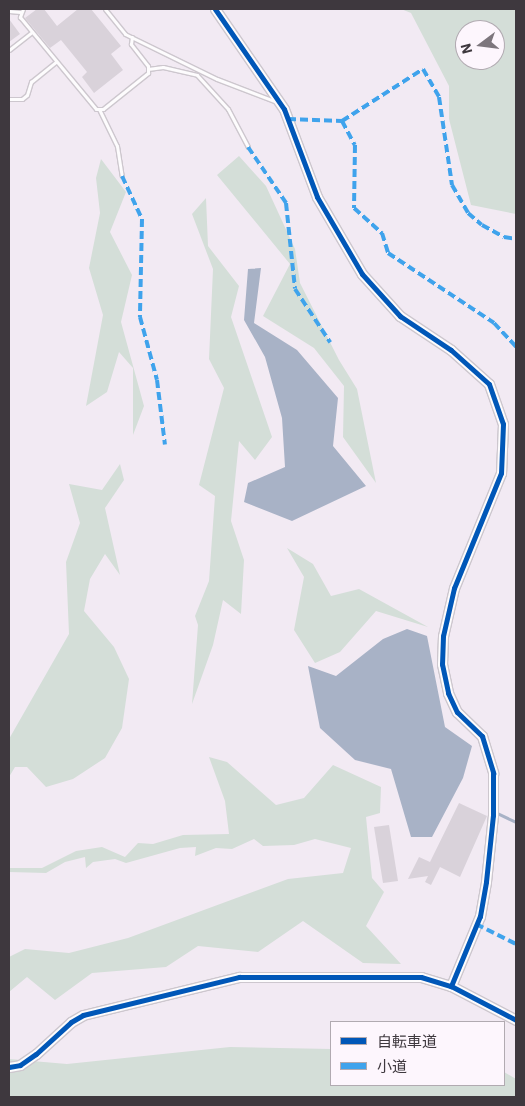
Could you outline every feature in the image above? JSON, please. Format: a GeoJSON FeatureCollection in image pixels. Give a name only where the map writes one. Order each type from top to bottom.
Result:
{"type":"FeatureCollection","features":[{"type":"Feature","properties":{"kind":"street"},"geometry":{"type":"LineString","coordinates":[[214,9],[280,103],[317,197],[362,274],[400,316],[451,350],[489,384],[503,424],[501,473],[454,588],[443,636],[442,664],[448,693],[457,712],[482,736],[493,773],[493,815],[480,916],[451,986]]}},
{"type":"Feature","properties":{"kind":"street"},"geometry":{"type":"LineString","coordinates":[[9,1067],[20,1065],[36,1054],[71,1022],[84,1015],[239,977],[401,975],[451,986],[516,1020]]}},
{"type":"Feature","properties":{"kind":"lane"},"geometry":{"type":"LineString","coordinates":[[20,12],[23,9]]}},
{"type":"Feature","properties":{"kind":"lane"},"geometry":{"type":"LineString","coordinates":[[105,9],[125,34],[217,79],[280,103]]}},
{"type":"Feature","properties":{"kind":"lane"},"geometry":{"type":"LineString","coordinates":[[9,11],[20,12]]}},
{"type":"Feature","properties":{"kind":"lane"},"geometry":{"type":"LineString","coordinates":[[20,12],[20,17],[56,62],[99,109],[116,146],[122,176]]}},
{"type":"Feature","properties":{"kind":"lane"},"geometry":{"type":"LineString","coordinates":[[9,50],[32,32]]}},
{"type":"Feature","properties":{"kind":"lane"},"geometry":{"type":"LineString","coordinates":[[132,37],[131,44],[148,69]]}},
{"type":"Feature","properties":{"kind":"lane"},"geometry":{"type":"LineString","coordinates":[[9,99],[26,95],[31,82],[56,62]]}},
{"type":"Feature","properties":{"kind":"lane"},"geometry":{"type":"LineString","coordinates":[[148,69],[163,66],[197,75],[228,109],[248,147]]}},
{"type":"Feature","properties":{"kind":"lane"},"geometry":{"type":"LineString","coordinates":[[99,109],[148,73],[148,69]]}},
{"type":"Feature","properties":{"kind":"shaded area"},"geometry":{"type":"Polygon","coordinates":[[[401,9],[516,9],[516,214],[471,205],[449,119],[449,86],[411,13],[401,9]]]}},
{"type":"Feature","properties":{"kind":"shaded area"},"geometry":{"type":"Polygon","coordinates":[[[239,156],[266,186],[295,249],[300,283],[339,360],[357,389],[376,483],[343,437],[344,386],[314,348],[263,316],[290,264],[217,175],[239,156]]]}},
{"type":"Feature","properties":{"kind":"shaded area"},"geometry":{"type":"Polygon","coordinates":[[[101,159],[126,192],[110,232],[132,275],[121,322],[144,406],[133,435],[133,368],[119,352],[107,392],[86,406],[103,315],[89,268],[100,213],[96,178],[101,159]]]}},
{"type":"Feature","properties":{"kind":"shaded area"},"geometry":{"type":"Polygon","coordinates":[[[206,198],[208,246],[239,286],[231,317],[272,437],[255,460],[239,441],[231,521],[244,560],[241,614],[223,600],[213,645],[192,704],[198,625],[195,616],[209,581],[215,496],[199,485],[224,388],[209,359],[213,269],[192,214],[206,198]]]}},
{"type":"Feature","properties":{"kind":"shaded area"},"geometry":{"type":"Polygon","coordinates":[[[120,464],[124,480],[105,508],[120,575],[105,554],[90,579],[84,611],[114,647],[129,679],[122,728],[105,758],[73,779],[46,787],[27,767],[15,767],[9,777],[9,739],[69,634],[66,562],[80,523],[69,484],[102,490],[120,464]]]}},
{"type":"Feature","properties":{"kind":"shaded area"},"geometry":{"type":"Polygon","coordinates":[[[287,548],[313,564],[331,596],[359,589],[428,627],[376,611],[340,652],[315,663],[294,630],[304,577],[287,548]]]}},
{"type":"Feature","properties":{"kind":"shaded area"},"geometry":{"type":"Polygon","coordinates":[[[209,757],[227,762],[276,805],[304,798],[333,765],[381,787],[380,813],[366,817],[372,878],[384,892],[366,926],[401,964],[363,963],[303,921],[258,952],[198,946],[166,967],[92,973],[55,1000],[27,977],[9,992],[9,957],[25,949],[69,953],[128,938],[288,879],[343,873],[351,848],[315,839],[294,845],[263,846],[254,839],[232,849],[216,848],[195,856],[196,847],[180,848],[126,863],[115,859],[93,862],[86,868],[85,857],[65,862],[46,873],[9,872],[9,868],[42,868],[76,851],[102,847],[125,857],[138,843],[153,844],[183,835],[229,834],[225,801],[209,757]]]}},
{"type":"Feature","properties":{"kind":"shaded area"},"geometry":{"type":"Polygon","coordinates":[[[230,1047],[330,1049],[330,1086],[505,1086],[505,1073],[516,1079],[516,1097],[9,1097],[9,1059],[67,1064],[230,1047]]]}},
{"type":"Feature","properties":{"kind":"water"},"geometry":{"type":"Polygon","coordinates":[[[261,268],[254,323],[297,350],[338,398],[333,446],[366,486],[292,521],[244,502],[248,483],[285,467],[282,418],[265,357],[244,320],[248,269],[261,268]]]}},
{"type":"Feature","properties":{"kind":"water"},"geometry":{"type":"Polygon","coordinates":[[[407,629],[427,636],[445,727],[472,746],[463,778],[432,837],[411,837],[391,769],[355,760],[320,728],[308,666],[336,676],[383,639],[407,629]]]}},
{"type":"Feature","properties":{"kind":"building"},"geometry":{"type":"Polygon","coordinates":[[[37,9],[44,9],[57,26],[78,9],[91,9],[121,46],[111,54],[123,70],[94,93],[82,77],[87,72],[61,40],[50,48],[25,18],[37,9]]]}},
{"type":"Feature","properties":{"kind":"building"},"geometry":{"type":"Polygon","coordinates":[[[9,19],[20,34],[9,42],[9,19]]]}},
{"type":"Feature","properties":{"kind":"building"},"geometry":{"type":"Polygon","coordinates":[[[459,803],[487,816],[460,877],[440,867],[431,885],[425,882],[428,876],[408,879],[419,857],[430,862],[459,803]]]}},
{"type":"Feature","properties":{"kind":"building"},"geometry":{"type":"Polygon","coordinates":[[[389,825],[398,881],[383,883],[374,827],[389,825]]]}},
{"type":"Feature","properties":{"kind":"waterway"},"geometry":{"type":"LineString","coordinates":[[497,813],[516,822]]}},
{"type":"Feature","properties":{"kind":"marked path"},"geometry":{"type":"LineString","coordinates":[[288,119],[342,121],[423,69],[439,97],[452,185],[468,213],[482,225],[504,237],[516,239]]}},
{"type":"Feature","properties":{"kind":"marked path"},"geometry":{"type":"LineString","coordinates":[[342,121],[355,145],[354,208],[382,233],[388,253],[494,323],[516,347]]}},
{"type":"Feature","properties":{"kind":"marked path"},"geometry":{"type":"LineString","coordinates":[[248,147],[286,203],[295,289],[330,342]]}},
{"type":"Feature","properties":{"kind":"marked path"},"geometry":{"type":"LineString","coordinates":[[122,176],[142,219],[140,317],[157,380],[165,445]]}},
{"type":"Feature","properties":{"kind":"marked path"},"geometry":{"type":"LineString","coordinates":[[476,924],[516,944]]}},
{"type":"Feature","properties":{"kind":"cycle path"},"geometry":{"type":"LineString","coordinates":[[215,9],[284,109],[317,197],[362,274],[400,316],[451,350],[489,384],[503,424],[501,473],[454,588],[443,636],[442,664],[448,693],[457,712],[482,736],[493,773],[493,815],[486,882],[480,916],[451,986]]}},
{"type":"Feature","properties":{"kind":"cycle path"},"geometry":{"type":"LineString","coordinates":[[9,1067],[20,1065],[36,1054],[71,1022],[83,1015],[239,977],[421,977],[451,986],[516,1020]]}}]}
